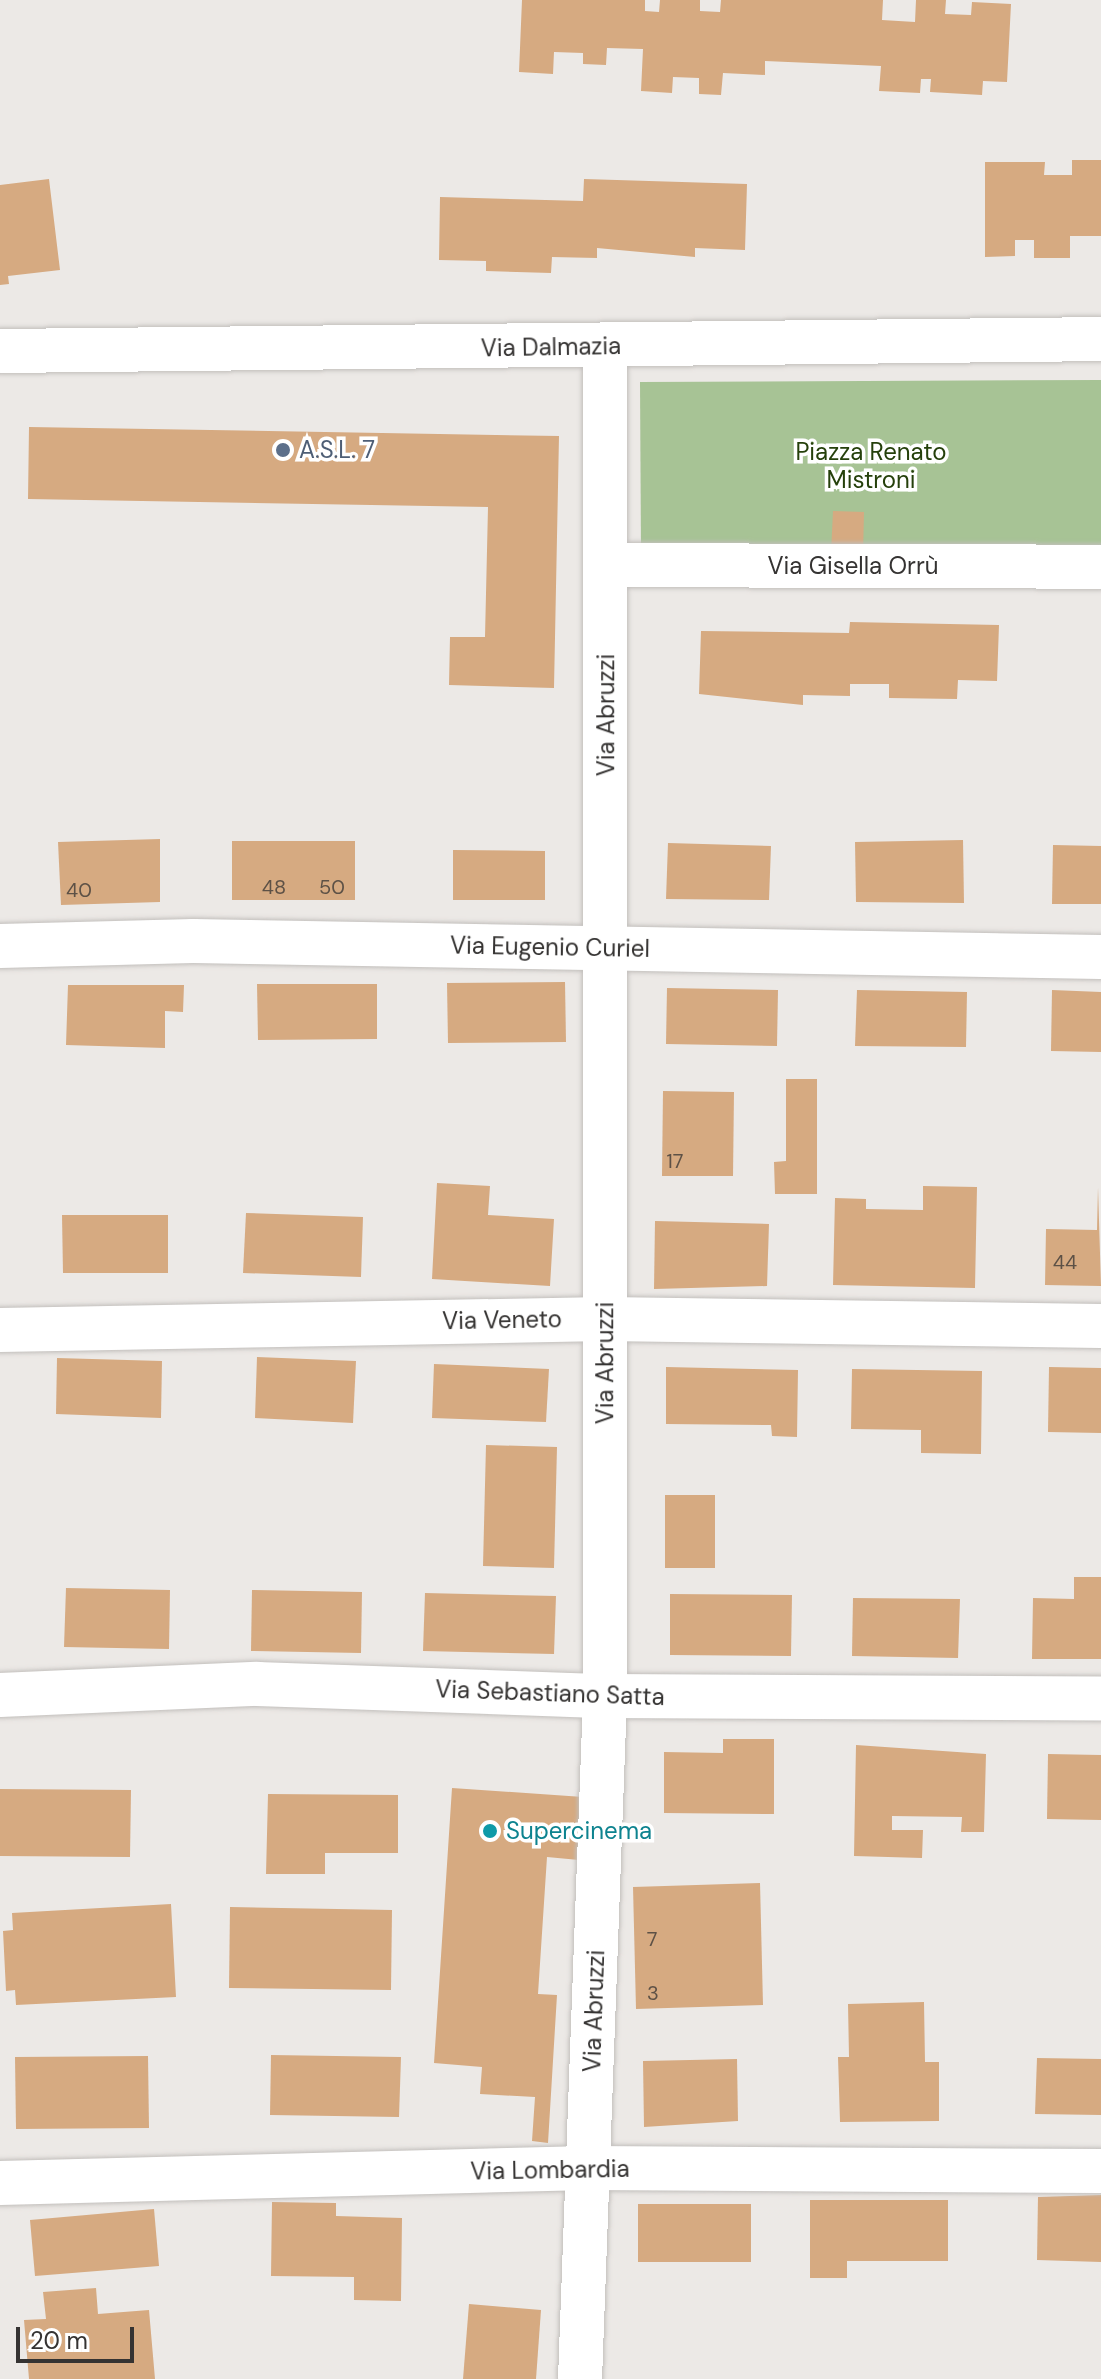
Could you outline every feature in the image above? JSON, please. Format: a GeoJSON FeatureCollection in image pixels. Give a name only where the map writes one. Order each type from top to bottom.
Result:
{"type":"FeatureCollection","features":[{"type":"Feature","properties":{"kind":"street","name":"Via Dalmazia"},"geometry":{"type":"LineString","coordinates":[[0,351],[605,347],[1101,339]]}},
{"type":"Feature","properties":{"kind":"street","name":"Via Abruzzi"},"geometry":{"type":"LineString","coordinates":[[580,2379],[605,1696],[605,347]]}},
{"type":"Feature","properties":{"kind":"street","name":"Via Gisella Orrù"},"geometry":{"type":"LineString","coordinates":[[605,565],[1101,567]]}},
{"type":"Feature","properties":{"kind":"street","name":"Via Eugenio Curiel"},"geometry":{"type":"LineString","coordinates":[[0,946],[606,948],[1101,957]]}},
{"type":"Feature","properties":{"kind":"street","name":"Via Veneto"},"geometry":{"type":"LineString","coordinates":[[0,1330],[605,1319],[1101,1326]]}},
{"type":"Feature","properties":{"kind":"street","name":"Via Sebastiano Satta"},"geometry":{"type":"LineString","coordinates":[[0,1695],[257,1684],[605,1696],[1101,1699]]}},
{"type":"Feature","properties":{"kind":"street","name":"Via Lombardia"},"geometry":{"type":"LineString","coordinates":[[0,2183],[588,2168],[1101,2171]]}},
{"type":"Feature","properties":{"kind":"green space","name":"Piazza Renato Mistroni"},"geometry":{"type":"Polygon","coordinates":[[[1101,380],[1101,550],[641,552],[640,382],[1101,380]]]}},
{"type":"Feature","properties":{"kind":"building"},"geometry":{"type":"Polygon","coordinates":[[[522,0],[645,0],[645,11],[659,12],[660,0],[700,0],[700,11],[720,12],[721,0],[883,0],[882,20],[915,22],[916,0],[946,0],[945,14],[971,15],[972,2],[1011,4],[1007,82],[983,81],[982,95],[930,92],[931,79],[921,79],[920,93],[879,91],[881,66],[765,61],[765,75],[723,73],[721,95],[699,94],[699,78],[673,77],[672,93],[641,91],[643,49],[607,48],[606,65],[583,64],[583,53],[554,52],[553,74],[519,72],[522,0]]]}},
{"type":"Feature","properties":{"kind":"building"},"geometry":{"type":"Polygon","coordinates":[[[1072,160],[1101,160],[1101,236],[1070,236],[1070,258],[1034,258],[1034,240],[1015,240],[1015,256],[985,257],[985,162],[1045,162],[1044,175],[1072,175],[1072,160]]]}},
{"type":"Feature","properties":{"kind":"building"},"geometry":{"type":"Polygon","coordinates":[[[49,179],[60,270],[8,276],[9,284],[0,285],[0,185],[49,179]]]}},
{"type":"Feature","properties":{"kind":"building"},"geometry":{"type":"Polygon","coordinates":[[[584,179],[747,184],[745,250],[695,248],[695,257],[597,248],[597,258],[552,257],[551,273],[486,271],[486,261],[439,260],[440,197],[583,201],[584,179]]]}},
{"type":"Feature","properties":{"kind":"building"},"geometry":{"type":"Polygon","coordinates":[[[29,427],[559,436],[554,688],[449,685],[450,637],[485,637],[488,507],[28,499],[29,427]]]}},
{"type":"Feature","properties":{"kind":"building"},"geometry":{"type":"Polygon","coordinates":[[[833,511],[864,512],[863,554],[831,553],[833,511]]]}},
{"type":"Feature","properties":{"kind":"building"},"geometry":{"type":"Polygon","coordinates":[[[850,622],[999,625],[997,681],[958,680],[957,699],[889,698],[889,684],[850,684],[850,696],[803,695],[803,705],[699,694],[701,631],[849,633],[850,622]]]}},
{"type":"Feature","properties":{"kind":"building"},"geometry":{"type":"Polygon","coordinates":[[[160,839],[160,902],[61,905],[58,842],[160,839]]]}},
{"type":"Feature","properties":{"kind":"building"},"geometry":{"type":"Polygon","coordinates":[[[963,840],[964,903],[856,902],[855,842],[963,840]]]}},
{"type":"Feature","properties":{"kind":"building"},"geometry":{"type":"Polygon","coordinates":[[[232,841],[355,841],[355,900],[232,900],[232,841]]]}},
{"type":"Feature","properties":{"kind":"building"},"geometry":{"type":"Polygon","coordinates":[[[668,843],[771,846],[769,900],[666,899],[668,843]]]}},
{"type":"Feature","properties":{"kind":"building"},"geometry":{"type":"Polygon","coordinates":[[[1053,845],[1101,846],[1101,904],[1052,904],[1053,845]]]}},
{"type":"Feature","properties":{"kind":"building"},"geometry":{"type":"Polygon","coordinates":[[[453,850],[545,851],[545,900],[453,900],[453,850]]]}},
{"type":"Feature","properties":{"kind":"building"},"geometry":{"type":"Polygon","coordinates":[[[565,982],[566,1042],[448,1043],[447,983],[565,982]]]}},
{"type":"Feature","properties":{"kind":"building"},"geometry":{"type":"Polygon","coordinates":[[[257,984],[377,984],[377,1039],[258,1040],[257,984]]]}},
{"type":"Feature","properties":{"kind":"building"},"geometry":{"type":"Polygon","coordinates":[[[68,985],[184,985],[183,1012],[165,1011],[165,1048],[66,1045],[68,985]]]}},
{"type":"Feature","properties":{"kind":"building"},"geometry":{"type":"Polygon","coordinates":[[[667,988],[778,990],[777,1046],[666,1044],[667,988]]]}},
{"type":"Feature","properties":{"kind":"building"},"geometry":{"type":"Polygon","coordinates":[[[857,990],[967,992],[966,1047],[855,1046],[857,990]]]}},
{"type":"Feature","properties":{"kind":"building"},"geometry":{"type":"Polygon","coordinates":[[[1052,990],[1101,992],[1101,1052],[1051,1051],[1052,990]]]}},
{"type":"Feature","properties":{"kind":"building"},"geometry":{"type":"Polygon","coordinates":[[[786,1079],[817,1079],[817,1194],[775,1194],[774,1162],[786,1161],[786,1079]]]}},
{"type":"Feature","properties":{"kind":"building"},"geometry":{"type":"Polygon","coordinates":[[[663,1091],[734,1092],[733,1176],[662,1176],[663,1091]]]}},
{"type":"Feature","properties":{"kind":"building"},"geometry":{"type":"Polygon","coordinates":[[[437,1183],[490,1186],[488,1215],[554,1219],[550,1286],[432,1279],[437,1183]]]}},
{"type":"Feature","properties":{"kind":"building"},"geometry":{"type":"Polygon","coordinates":[[[923,1186],[977,1187],[975,1288],[833,1285],[835,1198],[866,1199],[866,1209],[923,1210],[923,1186]]]}},
{"type":"Feature","properties":{"kind":"building"},"geometry":{"type":"Polygon","coordinates":[[[1098,1187],[1101,1286],[1045,1285],[1046,1229],[1097,1230],[1098,1187]]]}},
{"type":"Feature","properties":{"kind":"building"},"geometry":{"type":"Polygon","coordinates":[[[246,1213],[363,1217],[361,1277],[243,1273],[246,1213]]]}},
{"type":"Feature","properties":{"kind":"building"},"geometry":{"type":"Polygon","coordinates":[[[62,1215],[168,1215],[168,1273],[63,1273],[62,1215]]]}},
{"type":"Feature","properties":{"kind":"building"},"geometry":{"type":"Polygon","coordinates":[[[655,1221],[769,1224],[767,1286],[654,1289],[655,1221]]]}},
{"type":"Feature","properties":{"kind":"building"},"geometry":{"type":"Polygon","coordinates":[[[257,1357],[356,1361],[353,1423],[255,1418],[257,1357]]]}},
{"type":"Feature","properties":{"kind":"building"},"geometry":{"type":"Polygon","coordinates":[[[57,1358],[162,1361],[161,1418],[56,1414],[57,1358]]]}},
{"type":"Feature","properties":{"kind":"building"},"geometry":{"type":"Polygon","coordinates":[[[434,1364],[549,1369],[546,1422],[432,1418],[434,1364]]]}},
{"type":"Feature","properties":{"kind":"building"},"geometry":{"type":"Polygon","coordinates":[[[666,1367],[798,1370],[797,1437],[772,1436],[771,1425],[666,1424],[666,1367]]]}},
{"type":"Feature","properties":{"kind":"building"},"geometry":{"type":"Polygon","coordinates":[[[1049,1367],[1101,1368],[1101,1433],[1048,1432],[1049,1367]]]}},
{"type":"Feature","properties":{"kind":"building"},"geometry":{"type":"Polygon","coordinates":[[[852,1369],[982,1371],[981,1454],[921,1453],[921,1430],[851,1429],[852,1369]]]}},
{"type":"Feature","properties":{"kind":"building"},"geometry":{"type":"Polygon","coordinates":[[[486,1445],[557,1447],[554,1568],[483,1566],[486,1445]]]}},
{"type":"Feature","properties":{"kind":"building"},"geometry":{"type":"Polygon","coordinates":[[[665,1495],[715,1495],[715,1568],[665,1568],[665,1495]]]}},
{"type":"Feature","properties":{"kind":"building"},"geometry":{"type":"Polygon","coordinates":[[[1074,1577],[1101,1577],[1101,1659],[1032,1659],[1033,1598],[1074,1599],[1074,1577]]]}},
{"type":"Feature","properties":{"kind":"building"},"geometry":{"type":"Polygon","coordinates":[[[66,1588],[170,1590],[169,1649],[64,1647],[66,1588]]]}},
{"type":"Feature","properties":{"kind":"building"},"geometry":{"type":"Polygon","coordinates":[[[252,1590],[362,1592],[361,1653],[251,1651],[252,1590]]]}},
{"type":"Feature","properties":{"kind":"building"},"geometry":{"type":"Polygon","coordinates":[[[425,1593],[556,1596],[554,1654],[423,1651],[425,1593]]]}},
{"type":"Feature","properties":{"kind":"building"},"geometry":{"type":"Polygon","coordinates":[[[670,1594],[792,1595],[791,1656],[670,1655],[670,1594]]]}},
{"type":"Feature","properties":{"kind":"building"},"geometry":{"type":"Polygon","coordinates":[[[853,1598],[960,1599],[958,1658],[852,1656],[853,1598]]]}},
{"type":"Feature","properties":{"kind":"building"},"geometry":{"type":"Polygon","coordinates":[[[723,1739],[774,1739],[774,1814],[664,1813],[664,1752],[723,1753],[723,1739]]]}},
{"type":"Feature","properties":{"kind":"building"},"geometry":{"type":"Polygon","coordinates":[[[856,1745],[986,1754],[984,1832],[961,1832],[962,1817],[892,1816],[892,1830],[923,1830],[922,1858],[854,1856],[856,1745]]]}},
{"type":"Feature","properties":{"kind":"building"},"geometry":{"type":"Polygon","coordinates":[[[1048,1754],[1101,1755],[1101,1820],[1047,1819],[1048,1754]]]}},
{"type":"Feature","properties":{"kind":"building"},"geometry":{"type":"Polygon","coordinates":[[[452,1788],[583,1797],[579,1860],[547,1857],[538,1994],[557,1995],[548,2143],[532,2141],[535,2097],[480,2094],[482,2067],[434,2063],[452,1788]]]}},
{"type":"Feature","properties":{"kind":"building"},"geometry":{"type":"Polygon","coordinates":[[[0,1789],[131,1790],[130,1857],[0,1856],[0,1789]]]}},
{"type":"Feature","properties":{"kind":"building"},"geometry":{"type":"Polygon","coordinates":[[[268,1794],[398,1795],[398,1853],[325,1853],[325,1874],[266,1874],[268,1794]]]}},
{"type":"Feature","properties":{"kind":"building"},"geometry":{"type":"Polygon","coordinates":[[[760,1883],[763,2005],[636,2009],[633,1887],[760,1883]]]}},
{"type":"Feature","properties":{"kind":"building"},"geometry":{"type":"Polygon","coordinates":[[[171,1904],[176,1997],[16,2005],[15,1990],[6,1991],[3,1931],[13,1930],[12,1913],[171,1904]]]}},
{"type":"Feature","properties":{"kind":"building"},"geometry":{"type":"Polygon","coordinates":[[[230,1907],[392,1910],[391,1990],[229,1988],[230,1907]]]}},
{"type":"Feature","properties":{"kind":"building"},"geometry":{"type":"Polygon","coordinates":[[[924,2002],[925,2062],[939,2062],[939,2121],[840,2122],[838,2057],[849,2057],[848,2004],[924,2002]]]}},
{"type":"Feature","properties":{"kind":"building"},"geometry":{"type":"Polygon","coordinates":[[[271,2055],[401,2057],[399,2117],[270,2115],[271,2055]]]}},
{"type":"Feature","properties":{"kind":"building"},"geometry":{"type":"Polygon","coordinates":[[[148,2056],[149,2128],[16,2129],[15,2057],[148,2056]]]}},
{"type":"Feature","properties":{"kind":"building"},"geometry":{"type":"Polygon","coordinates":[[[1037,2058],[1101,2059],[1101,2115],[1035,2114],[1037,2058]]]}},
{"type":"Feature","properties":{"kind":"building"},"geometry":{"type":"Polygon","coordinates":[[[737,2059],[738,2121],[644,2127],[643,2061],[737,2059]]]}},
{"type":"Feature","properties":{"kind":"building"},"geometry":{"type":"Polygon","coordinates":[[[1101,2195],[1101,2262],[1037,2260],[1038,2197],[1101,2195]]]}},
{"type":"Feature","properties":{"kind":"building"},"geometry":{"type":"Polygon","coordinates":[[[810,2200],[948,2200],[948,2261],[847,2261],[847,2278],[810,2278],[810,2200]]]}},
{"type":"Feature","properties":{"kind":"building"},"geometry":{"type":"Polygon","coordinates":[[[272,2202],[336,2203],[336,2216],[402,2218],[401,2301],[354,2300],[354,2277],[271,2276],[272,2202]]]}},
{"type":"Feature","properties":{"kind":"building"},"geometry":{"type":"Polygon","coordinates":[[[638,2204],[751,2204],[751,2262],[638,2262],[638,2204]]]}},
{"type":"Feature","properties":{"kind":"building"},"geometry":{"type":"Polygon","coordinates":[[[154,2209],[159,2266],[35,2276],[30,2220],[154,2209]]]}},
{"type":"Feature","properties":{"kind":"building"},"geometry":{"type":"Polygon","coordinates":[[[96,2288],[98,2314],[149,2310],[155,2379],[29,2379],[24,2320],[46,2319],[43,2292],[96,2288]]]}},
{"type":"Feature","properties":{"kind":"building"},"geometry":{"type":"Polygon","coordinates":[[[469,2304],[541,2310],[536,2379],[463,2379],[469,2304]]]}},
{"type":"Feature","properties":{"kind":"place","name":"A.S.L. 7"},"geometry":{"type":"Point","coordinates":[283,450]}},
{"type":"Feature","properties":{"kind":"place","name":"Supercinema"},"geometry":{"type":"Point","coordinates":[490,1831]}}]}
